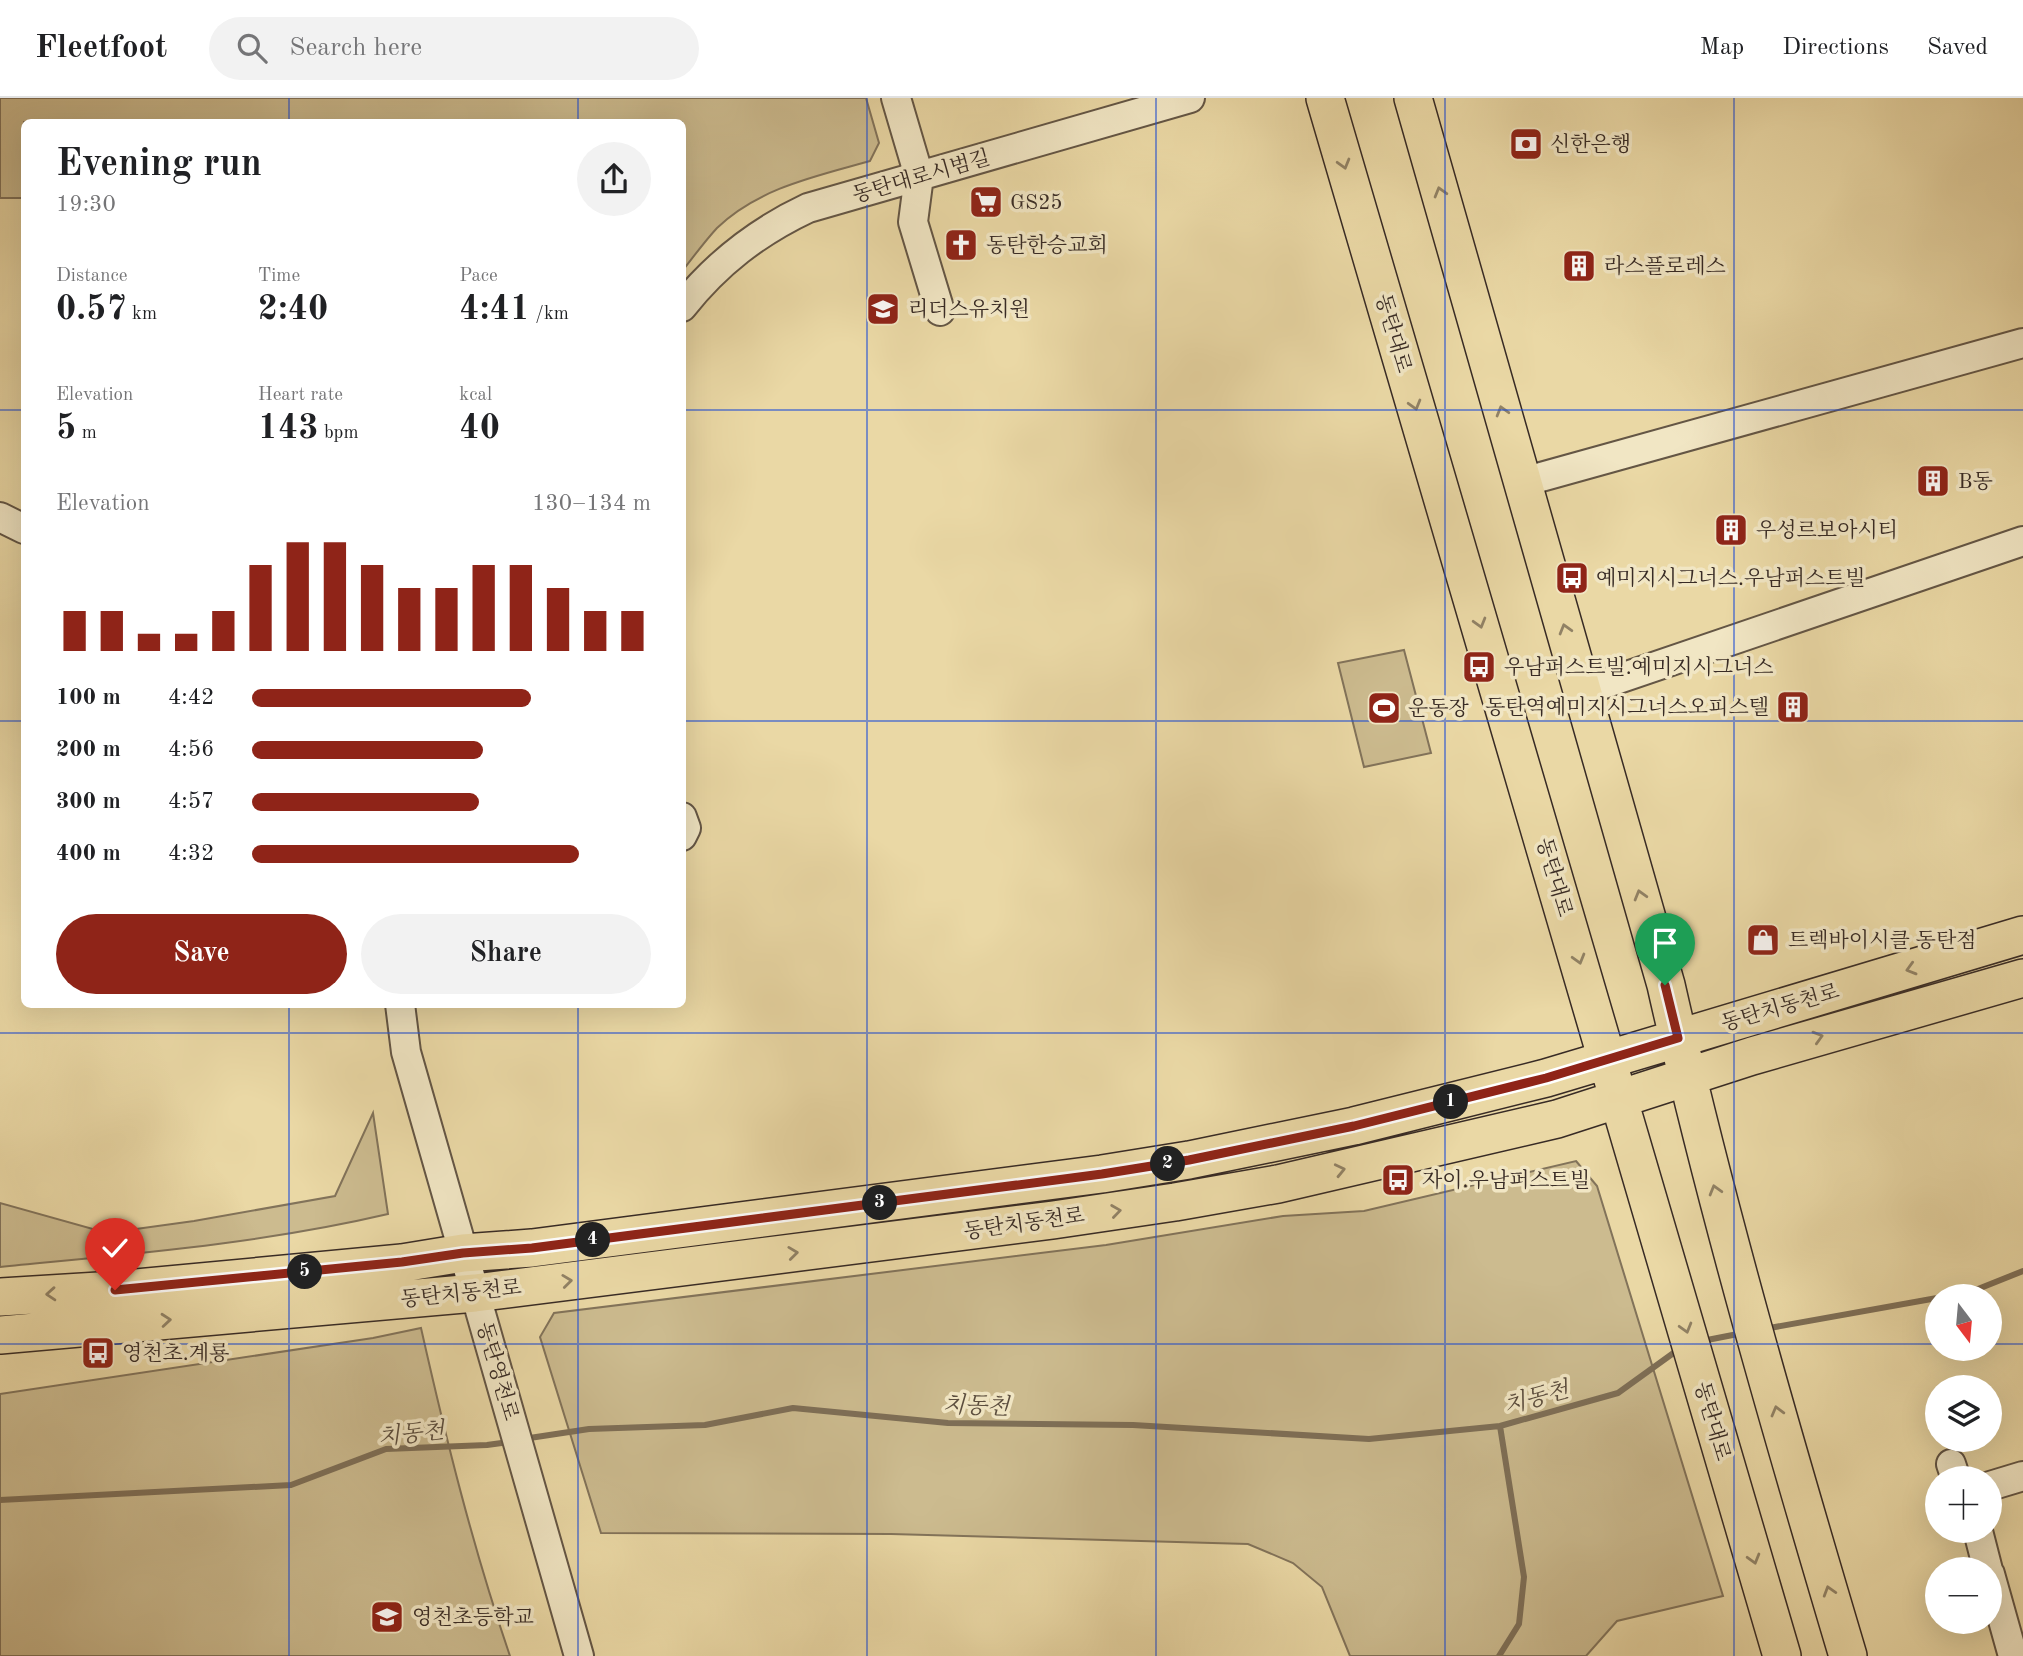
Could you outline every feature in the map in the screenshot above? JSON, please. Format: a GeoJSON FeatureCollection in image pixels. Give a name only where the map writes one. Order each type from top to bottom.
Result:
{"type":"FeatureCollection","features":[{"type":"Feature","properties":{"kind":"main road","name":"동탄대로"},"geometry":{"type":"LineString","coordinates":[[1325,98],[1782,1656]]}},
{"type":"Feature","properties":{"kind":"main road"},"geometry":{"type":"LineString","coordinates":[[1413,98],[1662,971],[1700,1134],[1795,1477],[1848,1656]]}},
{"type":"Feature","properties":{"kind":"main road","name":"동탄치동천로"},"geometry":{"type":"LineString","coordinates":[[0,1297],[142,1287],[532,1248],[1102,1174],[1189,1160],[1354,1126],[1608,1060],[2023,936]]}},
{"type":"Feature","properties":{"kind":"main road","name":"동탄치동천로"},"geometry":{"type":"LineString","coordinates":[[0,1335],[475,1293],[1053,1220],[1278,1184],[1557,1119],[1752,1056],[2023,978]]}},
{"type":"Feature","properties":{"kind":"street"},"geometry":{"type":"LineString","coordinates":[[896,98],[919,176],[913,222],[940,311]]}},
{"type":"Feature","properties":{"kind":"street","name":"동탄대로시범길"},"geometry":{"type":"LineString","coordinates":[[686,302],[721,263],[747,242],[780,221],[808,208],[1190,98]]}},
{"type":"Feature","properties":{"kind":"street"},"geometry":{"type":"LineString","coordinates":[[1523,482],[2023,343]]}},
{"type":"Feature","properties":{"kind":"street"},"geometry":{"type":"LineString","coordinates":[[0,517],[21,528]]}},
{"type":"Feature","properties":{"kind":"street"},"geometry":{"type":"LineString","coordinates":[[1583,691],[2023,541]]}},
{"type":"Feature","properties":{"kind":"street","name":"동탄영천로"},"geometry":{"type":"LineString","coordinates":[[400,1008],[405,1052],[579,1656]]}},
{"type":"Feature","properties":{"kind":"street"},"geometry":{"type":"LineString","coordinates":[[2002,1482],[2023,1476]]}},
{"type":"Feature","properties":{"kind":"street"},"geometry":{"type":"LineString","coordinates":[[2002,1618],[2013,1656]]}},
{"type":"Feature","properties":{"kind":"shaded area"},"geometry":{"type":"Polygon","coordinates":[[[0,98],[866,98],[879,143],[870,161],[789,185],[733,214],[717,228],[686,266],[686,119],[21,119],[21,198],[0,198],[0,98]]]}},
{"type":"Feature","properties":{"kind":"shaded area","name":"운동장"},"geometry":{"type":"Polygon","coordinates":[[[1404,650],[1431,753],[1364,767],[1338,663],[1404,650]]]}},
{"type":"Feature","properties":{"kind":"shaded area"},"geometry":{"type":"Polygon","coordinates":[[[373,1113],[388,1214],[243,1241],[0,1267],[0,1203],[107,1233],[335,1196],[373,1113]]]}},
{"type":"Feature","properties":{"kind":"shaded area"},"geometry":{"type":"Polygon","coordinates":[[[1576,1161],[1597,1186],[1723,1596],[1617,1621],[1586,1656],[1350,1656],[1322,1587],[1293,1563],[1248,1544],[891,1534],[601,1533],[540,1337],[554,1313],[1106,1245],[1283,1216],[1364,1211],[1576,1161]]]}},
{"type":"Feature","properties":{"kind":"shaded area"},"geometry":{"type":"Polygon","coordinates":[[[421,1328],[461,1493],[510,1656],[0,1656],[0,1394],[373,1338],[421,1328]]]}},
{"type":"Feature","properties":{"kind":"waterway","name":"치동천"},"geometry":{"type":"LineString","coordinates":[[1990,1284],[2023,1271]]}},
{"type":"Feature","properties":{"kind":"waterway","name":"치동천"},"geometry":{"type":"LineString","coordinates":[[1764,1329],[1925,1300]]}},
{"type":"Feature","properties":{"kind":"waterway","name":"치동천"},"geometry":{"type":"LineString","coordinates":[[1702,1341],[1743,1333]]}},
{"type":"Feature","properties":{"kind":"waterway","name":"치동천"},"geometry":{"type":"LineString","coordinates":[[523,1439],[589,1429],[705,1425],[793,1408],[948,1423],[1133,1425],[1369,1439],[1500,1426],[1618,1393],[1679,1349]]}},
{"type":"Feature","properties":{"kind":"waterway"},"geometry":{"type":"LineString","coordinates":[[1499,1656],[1519,1624],[1524,1577],[1500,1426]]}},
{"type":"Feature","properties":{"kind":"waterway","name":"치동천"},"geometry":{"type":"LineString","coordinates":[[0,1500],[291,1485],[386,1449],[509,1442]]}},
{"type":"Feature","properties":{"kind":"place","name":"신한은행"},"geometry":{"type":"Point","coordinates":[1526,144]}},
{"type":"Feature","properties":{"kind":"place","name":"GS25"},"geometry":{"type":"Point","coordinates":[986,202]}},
{"type":"Feature","properties":{"kind":"place","name":"동탄한승교회"},"geometry":{"type":"Point","coordinates":[961,245]}},
{"type":"Feature","properties":{"kind":"place","name":"라스플로레스"},"geometry":{"type":"Point","coordinates":[1579,266]}},
{"type":"Feature","properties":{"kind":"place","name":"리더스유치원"},"geometry":{"type":"Point","coordinates":[883,309]}},
{"type":"Feature","properties":{"kind":"place","name":"B동"},"geometry":{"type":"Point","coordinates":[1933,481]}},
{"type":"Feature","properties":{"kind":"place","name":"우성르보아시티"},"geometry":{"type":"Point","coordinates":[1731,530]}},
{"type":"Feature","properties":{"kind":"place","name":"예미지시그너스.우남퍼스트빌"},"geometry":{"type":"Point","coordinates":[1572,578]}},
{"type":"Feature","properties":{"kind":"place","name":"우남퍼스트빌.예미지시그너스"},"geometry":{"type":"Point","coordinates":[1479,667]}},
{"type":"Feature","properties":{"kind":"place","name":"동탄역예미지시그너스오피스텔"},"geometry":{"type":"Point","coordinates":[1793,707]}},
{"type":"Feature","properties":{"kind":"place","name":"운동장"},"geometry":{"type":"Point","coordinates":[1384,708]}},
{"type":"Feature","properties":{"kind":"place","name":"트렉바이시클 동탄점"},"geometry":{"type":"Point","coordinates":[1763,940]}},
{"type":"Feature","properties":{"kind":"place","name":"자이.우남퍼스트빌"},"geometry":{"type":"Point","coordinates":[1398,1180]}},
{"type":"Feature","properties":{"kind":"place","name":"영천초.계룡"},"geometry":{"type":"Point","coordinates":[98,1353]}},
{"type":"Feature","properties":{"kind":"place","name":"영천초등학교"},"geometry":{"type":"Point","coordinates":[387,1617]}},
{"type":"Feature","properties":{"kind":"route"},"geometry":{"type":"LineString","coordinates":[[115,1290],[532,1248],[1102,1174],[1189,1160],[1354,1126],[1546,1078],[1678,1038],[1665,985]]}}]}
